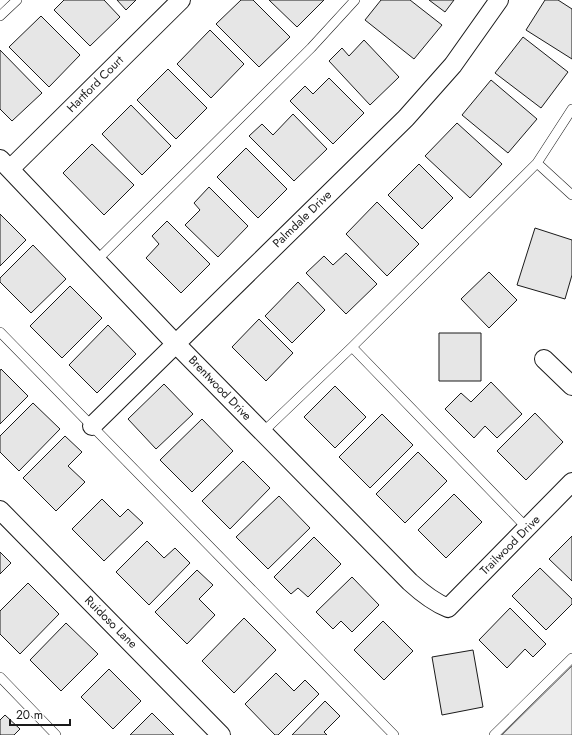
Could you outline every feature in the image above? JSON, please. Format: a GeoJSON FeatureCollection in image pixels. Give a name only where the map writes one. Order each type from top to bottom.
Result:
{"type":"FeatureCollection","features":[{"type":"Feature","properties":{"kind":"street","name":"Hartford Court"},"geometry":{"type":"LineString","coordinates":[[5,164],[181,0]]}},
{"type":"Feature","properties":{"kind":"street","name":"Palmdale Drive"},"geometry":{"type":"LineString","coordinates":[[92,426],[406,118],[453,65],[500,0]]}},
{"type":"Feature","properties":{"kind":"street","name":"Brentwood Drive"},"geometry":{"type":"LineString","coordinates":[[5,164],[176,343],[423,594],[437,604],[448,608]]}},
{"type":"Feature","properties":{"kind":"street"},"geometry":{"type":"LineString","coordinates":[[544,359],[572,386]]}},
{"type":"Feature","properties":{"kind":"street","name":"Trailwood Drive"},"geometry":{"type":"LineString","coordinates":[[448,608],[572,482]]}},
{"type":"Feature","properties":{"kind":"street","name":"Ruidoso Lane"},"geometry":{"type":"LineString","coordinates":[[0,510],[221,735]]}},
{"type":"Feature","properties":{"kind":"lane"},"geometry":{"type":"LineString","coordinates":[[0,16],[17,0]]}},
{"type":"Feature","properties":{"kind":"lane"},"geometry":{"type":"LineString","coordinates":[[97,260],[310,48],[355,0]]}},
{"type":"Feature","properties":{"kind":"lane"},"geometry":{"type":"LineString","coordinates":[[263,432],[352,347],[537,163],[572,109]]}},
{"type":"Feature","properties":{"kind":"lane"},"geometry":{"type":"LineString","coordinates":[[537,163],[572,195]]}},
{"type":"Feature","properties":{"kind":"lane"},"geometry":{"type":"LineString","coordinates":[[0,332],[394,735]]}},
{"type":"Feature","properties":{"kind":"lane"},"geometry":{"type":"LineString","coordinates":[[352,347],[527,528]]}},
{"type":"Feature","properties":{"kind":"lane"},"geometry":{"type":"LineString","coordinates":[[494,735],[572,658]]}},
{"type":"Feature","properties":{"kind":"lane"},"geometry":{"type":"LineString","coordinates":[[0,677],[56,735]]}},
{"type":"Feature","properties":{"kind":"shaded area"},"geometry":{"type":"Polygon","coordinates":[[[572,666],[572,735],[502,735],[572,666]]]}},
{"type":"Feature","properties":{"kind":"building"},"geometry":{"type":"Polygon","coordinates":[[[64,0],[104,0],[120,17],[90,46],[54,10],[64,0]]]}},
{"type":"Feature","properties":{"kind":"building"},"geometry":{"type":"Polygon","coordinates":[[[117,0],[136,0],[126,10],[117,0]]]}},
{"type":"Feature","properties":{"kind":"building"},"geometry":{"type":"Polygon","coordinates":[[[241,0],[253,0],[290,37],[259,67],[216,24],[241,0]]]}},
{"type":"Feature","properties":{"kind":"building"},"geometry":{"type":"Polygon","coordinates":[[[269,0],[324,0],[297,27],[269,0]]]}},
{"type":"Feature","properties":{"kind":"building"},"geometry":{"type":"Polygon","coordinates":[[[381,0],[410,0],[442,25],[414,59],[365,20],[381,0]]]}},
{"type":"Feature","properties":{"kind":"building"},"geometry":{"type":"Polygon","coordinates":[[[429,0],[454,0],[445,12],[429,0]]]}},
{"type":"Feature","properties":{"kind":"building"},"geometry":{"type":"Polygon","coordinates":[[[545,0],[558,0],[572,9],[572,59],[526,30],[545,0]]]}},
{"type":"Feature","properties":{"kind":"building"},"geometry":{"type":"Polygon","coordinates":[[[41,16],[80,55],[49,87],[9,47],[41,16]]]}},
{"type":"Feature","properties":{"kind":"building"},"geometry":{"type":"Polygon","coordinates":[[[210,30],[244,64],[211,98],[177,64],[210,30]]]}},
{"type":"Feature","properties":{"kind":"building"},"geometry":{"type":"Polygon","coordinates":[[[523,37],[568,72],[541,108],[495,73],[523,37]]]}},
{"type":"Feature","properties":{"kind":"building"},"geometry":{"type":"Polygon","coordinates":[[[364,40],[399,77],[370,105],[329,61],[342,48],[349,56],[364,40]]]}},
{"type":"Feature","properties":{"kind":"building"},"geometry":{"type":"Polygon","coordinates":[[[0,50],[42,93],[12,121],[0,109],[0,50]]]}},
{"type":"Feature","properties":{"kind":"building"},"geometry":{"type":"Polygon","coordinates":[[[168,69],[207,108],[176,139],[137,100],[168,69]]]}},
{"type":"Feature","properties":{"kind":"building"},"geometry":{"type":"Polygon","coordinates":[[[329,78],[364,113],[333,144],[290,101],[305,86],[313,94],[329,78]]]}},
{"type":"Feature","properties":{"kind":"building"},"geometry":{"type":"Polygon","coordinates":[[[491,80],[537,119],[508,153],[462,115],[491,80]]]}},
{"type":"Feature","properties":{"kind":"building"},"geometry":{"type":"Polygon","coordinates":[[[131,105],[171,146],[142,175],[102,134],[131,105]]]}},
{"type":"Feature","properties":{"kind":"building"},"geometry":{"type":"Polygon","coordinates":[[[293,114],[327,149],[294,181],[249,136],[262,124],[273,135],[293,114]]]}},
{"type":"Feature","properties":{"kind":"building"},"geometry":{"type":"Polygon","coordinates":[[[457,123],[502,164],[470,198],[425,156],[457,123]]]}},
{"type":"Feature","properties":{"kind":"building"},"geometry":{"type":"Polygon","coordinates":[[[92,144],[134,185],[104,215],[63,173],[92,144]]]}},
{"type":"Feature","properties":{"kind":"building"},"geometry":{"type":"Polygon","coordinates":[[[246,148],[287,189],[258,218],[217,177],[246,148]]]}},
{"type":"Feature","properties":{"kind":"building"},"geometry":{"type":"Polygon","coordinates":[[[419,164],[453,198],[422,229],[388,195],[419,164]]]}},
{"type":"Feature","properties":{"kind":"building"},"geometry":{"type":"Polygon","coordinates":[[[209,187],[248,226],[218,257],[185,225],[200,210],[194,203],[209,187]]]}},
{"type":"Feature","properties":{"kind":"building"},"geometry":{"type":"Polygon","coordinates":[[[377,202],[419,244],[387,276],[346,234],[377,202]]]}},
{"type":"Feature","properties":{"kind":"building"},"geometry":{"type":"Polygon","coordinates":[[[0,214],[26,240],[0,266],[0,214]]]}},
{"type":"Feature","properties":{"kind":"building"},"geometry":{"type":"Polygon","coordinates":[[[167,221],[210,264],[181,293],[146,258],[159,244],[152,236],[167,221]]]}},
{"type":"Feature","properties":{"kind":"building"},"geometry":{"type":"Polygon","coordinates":[[[535,228],[572,240],[572,275],[565,299],[517,285],[535,228]]]}},
{"type":"Feature","properties":{"kind":"building"},"geometry":{"type":"Polygon","coordinates":[[[33,245],[66,279],[31,313],[0,282],[0,278],[33,245]]]}},
{"type":"Feature","properties":{"kind":"building"},"geometry":{"type":"Polygon","coordinates":[[[346,253],[377,284],[346,314],[306,273],[324,256],[333,265],[346,253]]]}},
{"type":"Feature","properties":{"kind":"building"},"geometry":{"type":"Polygon","coordinates":[[[489,272],[517,300],[489,328],[461,299],[489,272]]]}},
{"type":"Feature","properties":{"kind":"building"},"geometry":{"type":"Polygon","coordinates":[[[298,282],[325,310],[292,343],[265,316],[298,282]]]}},
{"type":"Feature","properties":{"kind":"building"},"geometry":{"type":"Polygon","coordinates":[[[70,286],[102,318],[62,358],[30,326],[70,286]]]}},
{"type":"Feature","properties":{"kind":"building"},"geometry":{"type":"Polygon","coordinates":[[[259,319],[293,353],[266,381],[232,347],[259,319]]]}},
{"type":"Feature","properties":{"kind":"building"},"geometry":{"type":"Polygon","coordinates":[[[108,325],[136,354],[97,393],[69,365],[108,325]]]}},
{"type":"Feature","properties":{"kind":"building"},"geometry":{"type":"Polygon","coordinates":[[[439,333],[481,333],[481,381],[439,381],[439,333]]]}},
{"type":"Feature","properties":{"kind":"building"},"geometry":{"type":"Polygon","coordinates":[[[1,369],[28,396],[0,424],[0,371],[1,369]]]}},
{"type":"Feature","properties":{"kind":"building"},"geometry":{"type":"Polygon","coordinates":[[[491,382],[522,414],[497,438],[485,426],[474,438],[445,409],[461,393],[471,402],[491,382]]]}},
{"type":"Feature","properties":{"kind":"building"},"geometry":{"type":"Polygon","coordinates":[[[164,384],[193,414],[156,449],[128,419],[164,384]]]}},
{"type":"Feature","properties":{"kind":"building"},"geometry":{"type":"Polygon","coordinates":[[[335,386],[366,417],[335,448],[304,417],[335,386]]]}},
{"type":"Feature","properties":{"kind":"building"},"geometry":{"type":"Polygon","coordinates":[[[33,403],[60,429],[19,471],[0,452],[0,436],[33,403]]]}},
{"type":"Feature","properties":{"kind":"building"},"geometry":{"type":"Polygon","coordinates":[[[535,413],[563,442],[526,480],[497,451],[535,413]]]}},
{"type":"Feature","properties":{"kind":"building"},"geometry":{"type":"Polygon","coordinates":[[[382,414],[413,445],[370,488],[339,457],[382,414]]]}},
{"type":"Feature","properties":{"kind":"building"},"geometry":{"type":"Polygon","coordinates":[[[202,419],[233,451],[192,492],[160,460],[202,419]]]}},
{"type":"Feature","properties":{"kind":"building"},"geometry":{"type":"Polygon","coordinates":[[[65,436],[82,452],[68,466],[85,482],[56,511],[23,478],[65,436]]]}},
{"type":"Feature","properties":{"kind":"building"},"geometry":{"type":"Polygon","coordinates":[[[418,452],[447,481],[405,523],[376,494],[418,452]]]}},
{"type":"Feature","properties":{"kind":"building"},"geometry":{"type":"Polygon","coordinates":[[[243,461],[270,488],[230,529],[202,501],[243,461]]]}},
{"type":"Feature","properties":{"kind":"building"},"geometry":{"type":"Polygon","coordinates":[[[454,494],[482,522],[446,558],[418,530],[454,494]]]}},
{"type":"Feature","properties":{"kind":"building"},"geometry":{"type":"Polygon","coordinates":[[[279,496],[310,528],[268,569],[236,537],[279,496]]]}},
{"type":"Feature","properties":{"kind":"building"},"geometry":{"type":"Polygon","coordinates":[[[102,499],[120,517],[128,509],[143,523],[104,561],[72,529],[102,499]]]}},
{"type":"Feature","properties":{"kind":"building"},"geometry":{"type":"Polygon","coordinates":[[[572,536],[572,581],[549,559],[572,536]]]}},
{"type":"Feature","properties":{"kind":"building"},"geometry":{"type":"Polygon","coordinates":[[[314,537],[341,564],[308,597],[298,588],[291,594],[274,577],[314,537]]]}},
{"type":"Feature","properties":{"kind":"building"},"geometry":{"type":"Polygon","coordinates":[[[147,541],[164,558],[175,548],[190,563],[149,605],[116,572],[147,541]]]}},
{"type":"Feature","properties":{"kind":"building"},"geometry":{"type":"Polygon","coordinates":[[[0,552],[11,563],[0,574],[0,552]]]}},
{"type":"Feature","properties":{"kind":"building"},"geometry":{"type":"Polygon","coordinates":[[[540,568],[572,599],[572,604],[546,630],[512,596],[540,568]]]}},
{"type":"Feature","properties":{"kind":"building"},"geometry":{"type":"Polygon","coordinates":[[[197,570],[213,585],[199,599],[215,615],[187,644],[155,612],[197,570]]]}},
{"type":"Feature","properties":{"kind":"building"},"geometry":{"type":"Polygon","coordinates":[[[352,577],[379,605],[352,632],[341,621],[333,629],[316,612],[352,577]]]}},
{"type":"Feature","properties":{"kind":"building"},"geometry":{"type":"Polygon","coordinates":[[[28,583],[59,614],[20,654],[0,634],[0,611],[28,583]]]}},
{"type":"Feature","properties":{"kind":"building"},"geometry":{"type":"Polygon","coordinates":[[[510,608],[546,644],[533,657],[525,649],[507,668],[479,640],[510,608]]]}},
{"type":"Feature","properties":{"kind":"building"},"geometry":{"type":"Polygon","coordinates":[[[244,618],[276,650],[234,693],[202,661],[244,618]]]}},
{"type":"Feature","properties":{"kind":"building"},"geometry":{"type":"Polygon","coordinates":[[[383,621],[413,651],[384,680],[354,650],[383,621]]]}},
{"type":"Feature","properties":{"kind":"building"},"geometry":{"type":"Polygon","coordinates":[[[66,623],[98,654],[61,691],[30,660],[66,623]]]}},
{"type":"Feature","properties":{"kind":"building"},"geometry":{"type":"Polygon","coordinates":[[[473,650],[483,707],[442,715],[432,657],[473,650]]]}},
{"type":"Feature","properties":{"kind":"building"},"geometry":{"type":"Polygon","coordinates":[[[109,669],[141,701],[113,729],[81,697],[109,669]]]}},
{"type":"Feature","properties":{"kind":"building"},"geometry":{"type":"Polygon","coordinates":[[[276,673],[294,691],[305,680],[319,694],[278,735],[275,735],[245,704],[276,673]]]}},
{"type":"Feature","properties":{"kind":"building"},"geometry":{"type":"Polygon","coordinates":[[[325,701],[340,716],[324,732],[327,735],[292,735],[325,701]]]}},
{"type":"Feature","properties":{"kind":"building"},"geometry":{"type":"Polygon","coordinates":[[[152,713],[174,735],[130,735],[152,713]]]}},
{"type":"Feature","properties":{"kind":"building"},"geometry":{"type":"Polygon","coordinates":[[[5,715],[20,729],[14,735],[0,735],[0,720],[5,715]]]}}]}
